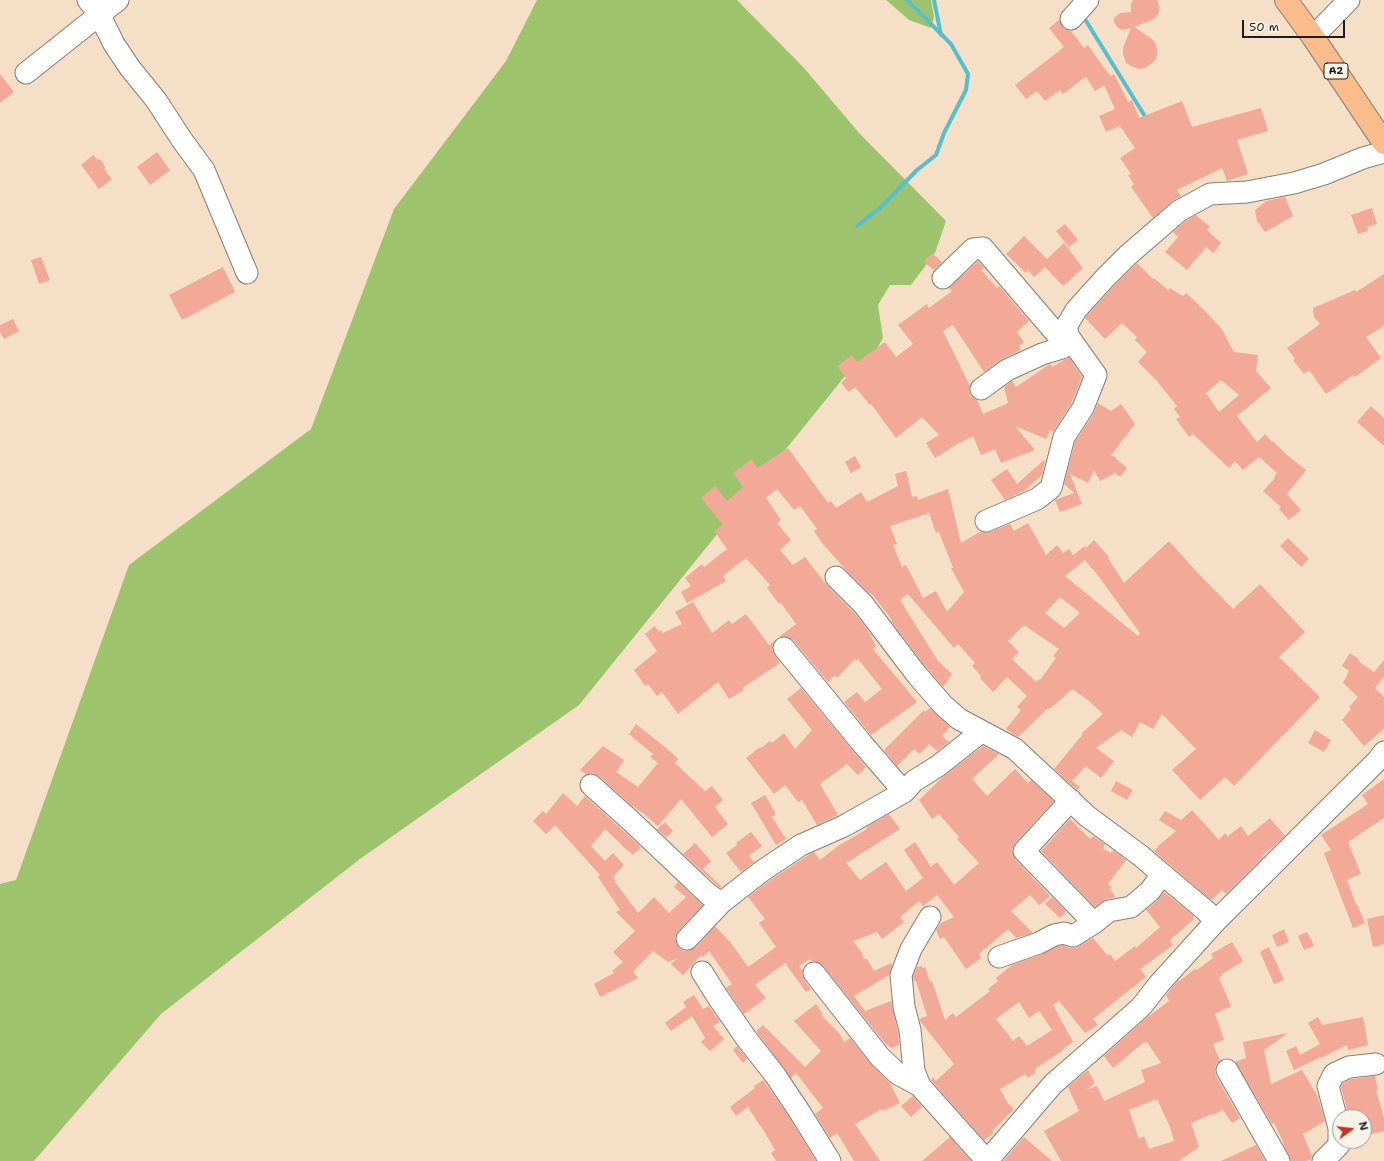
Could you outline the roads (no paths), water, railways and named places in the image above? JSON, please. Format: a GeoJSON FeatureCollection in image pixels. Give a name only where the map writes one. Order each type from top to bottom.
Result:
{"type":"FeatureCollection","features":[{"type":"Feature","properties":{"kind":"main road","name":"A2"},"geometry":{"type":"LineString","coordinates":[[1286,0],[1313,37],[1384,142]]}},
{"type":"Feature","properties":{"kind":"street"},"geometry":{"type":"LineString","coordinates":[[26,73],[94,7],[118,0]]}},
{"type":"Feature","properties":{"kind":"street"},"geometry":{"type":"LineString","coordinates":[[1071,19],[1088,0]]}},
{"type":"Feature","properties":{"kind":"street"},"geometry":{"type":"LineString","coordinates":[[1313,37],[1349,0]]}},
{"type":"Feature","properties":{"kind":"street"},"geometry":{"type":"LineString","coordinates":[[94,7],[114,44],[130,68],[156,100],[204,170],[247,273]]}},
{"type":"Feature","properties":{"kind":"street"},"geometry":{"type":"LineString","coordinates":[[982,389],[1007,370],[1042,354],[1062,348],[1067,341],[1066,327],[1076,310],[1128,255],[1179,211],[1210,194],[1247,192],[1294,183],[1324,174],[1363,158],[1384,152]]}},
{"type":"Feature","properties":{"kind":"street"},"geometry":{"type":"LineString","coordinates":[[943,278],[973,249],[982,248],[1096,375],[1083,408],[1064,437],[1051,488],[1037,499],[986,521]]}},
{"type":"Feature","properties":{"kind":"street"},"geometry":{"type":"LineString","coordinates":[[836,577],[863,604],[943,705],[959,719],[1015,749],[1088,816],[1141,856],[1216,921]]}},
{"type":"Feature","properties":{"kind":"street"},"geometry":{"type":"LineString","coordinates":[[784,648],[904,792]]}},
{"type":"Feature","properties":{"kind":"street"},"geometry":{"type":"LineString","coordinates":[[687,938],[721,903],[762,871],[801,844],[844,826],[904,792],[914,781],[938,766],[981,732]]}},
{"type":"Feature","properties":{"kind":"street"},"geometry":{"type":"LineString","coordinates":[[814,973],[880,1057],[898,1074],[920,1086],[987,1161],[1053,1084],[1141,1007],[1216,921],[1384,752]]}},
{"type":"Feature","properties":{"kind":"street"},"geometry":{"type":"LineString","coordinates":[[591,785],[708,894],[721,903]]}},
{"type":"Feature","properties":{"kind":"street"},"geometry":{"type":"LineString","coordinates":[[1071,800],[1024,851],[1094,923]]}},
{"type":"Feature","properties":{"kind":"street"},"geometry":{"type":"LineString","coordinates":[[1000,957],[1039,943],[1054,935],[1064,933],[1073,936],[1094,923],[1109,911],[1131,907],[1150,891],[1162,874]]}},
{"type":"Feature","properties":{"kind":"street"},"geometry":{"type":"LineString","coordinates":[[920,1086],[914,1071],[910,1030],[904,1006],[901,975],[911,949],[930,917]]}},
{"type":"Feature","properties":{"kind":"street"},"geometry":{"type":"LineString","coordinates":[[702,972],[746,1038],[775,1075],[830,1161]]}},
{"type":"Feature","properties":{"kind":"street"},"geometry":{"type":"LineString","coordinates":[[1323,1161],[1339,1145],[1338,1128],[1328,1086],[1334,1074],[1349,1067],[1376,1064]]}},
{"type":"Feature","properties":{"kind":"street"},"geometry":{"type":"LineString","coordinates":[[1227,1070],[1279,1161]]}},
{"type":"Feature","properties":{"kind":"waterway"},"geometry":{"type":"LineString","coordinates":[[857,226],[880,208],[917,170],[936,155],[944,133],[966,90],[968,74],[951,44],[907,0]]}},
{"type":"Feature","properties":{"kind":"waterway"},"geometry":{"type":"LineString","coordinates":[[934,0],[941,35]]}},
{"type":"Feature","properties":{"kind":"waterway"},"geometry":{"type":"LineString","coordinates":[[1083,16],[1146,118]]}}]}
